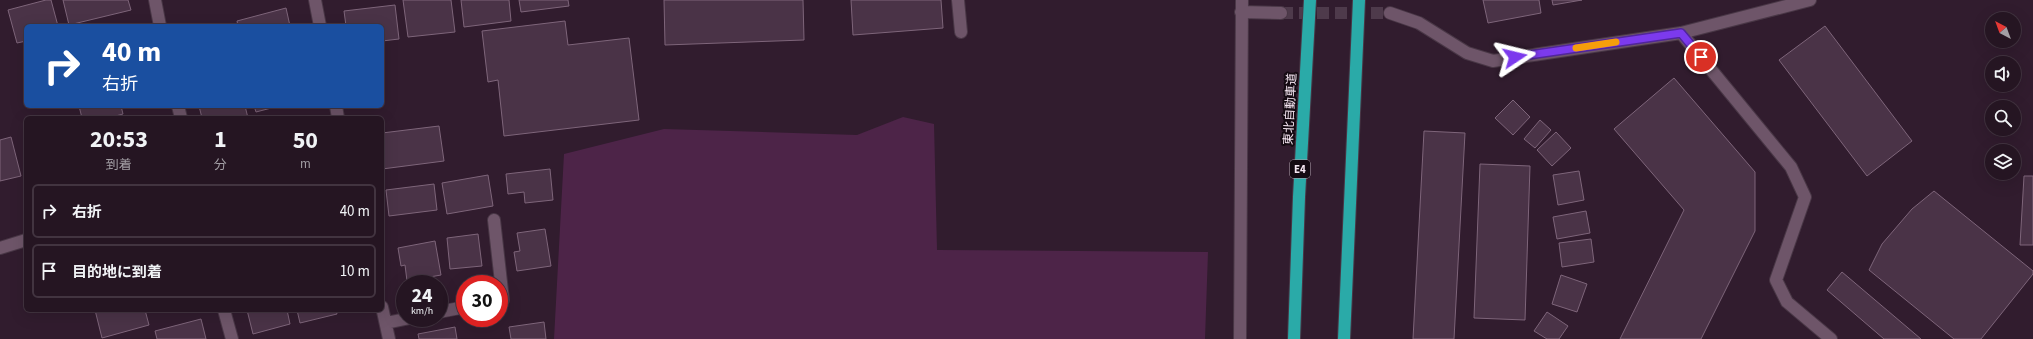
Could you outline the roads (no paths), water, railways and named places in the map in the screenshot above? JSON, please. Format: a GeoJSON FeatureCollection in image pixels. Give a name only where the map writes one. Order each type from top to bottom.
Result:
{"type":"FeatureCollection","features":[{"type":"Feature","properties":{"kind":"highway","name":"東北自動車道"},"geometry":{"type":"LineString","coordinates":[[1294,339],[1299,197],[1310,0]]}},
{"type":"Feature","properties":{"kind":"highway"},"geometry":{"type":"LineString","coordinates":[[1344,339],[1359,0]]}},
{"type":"Feature","properties":{"kind":"street"},"geometry":{"type":"LineString","coordinates":[[155,0],[160,24]]}},
{"type":"Feature","properties":{"kind":"street"},"geometry":{"type":"LineString","coordinates":[[315,0],[320,24]]}},
{"type":"Feature","properties":{"kind":"street"},"geometry":{"type":"LineString","coordinates":[[958,0],[961,32]]}},
{"type":"Feature","properties":{"kind":"street"},"geometry":{"type":"LineString","coordinates":[[1390,13],[1419,23],[1467,53],[1494,61],[1681,33],[1810,0]]}},
{"type":"Feature","properties":{"kind":"street"},"geometry":{"type":"LineString","coordinates":[[1240,339],[1242,6],[1281,13]]}},
{"type":"Feature","properties":{"kind":"street"},"geometry":{"type":"LineString","coordinates":[[1681,33],[1791,167],[1805,197],[1776,280],[1787,302],[1831,339]]}},
{"type":"Feature","properties":{"kind":"street"},"geometry":{"type":"LineString","coordinates":[[494,220],[500,275]]}},
{"type":"Feature","properties":{"kind":"street"},"geometry":{"type":"LineString","coordinates":[[0,248],[24,241]]}},
{"type":"Feature","properties":{"kind":"street"},"geometry":{"type":"LineString","coordinates":[[225,312],[232,339]]}},
{"type":"Feature","properties":{"kind":"street"},"geometry":{"type":"LineString","coordinates":[[383,312],[389,339]]}},
{"type":"Feature","properties":{"kind":"street"},"geometry":{"type":"LineString","coordinates":[[386,323],[396,321]]}},
{"type":"Feature","properties":{"kind":"tunnel"},"geometry":{"type":"LineString","coordinates":[[1281,13],[1390,13]]}}]}
